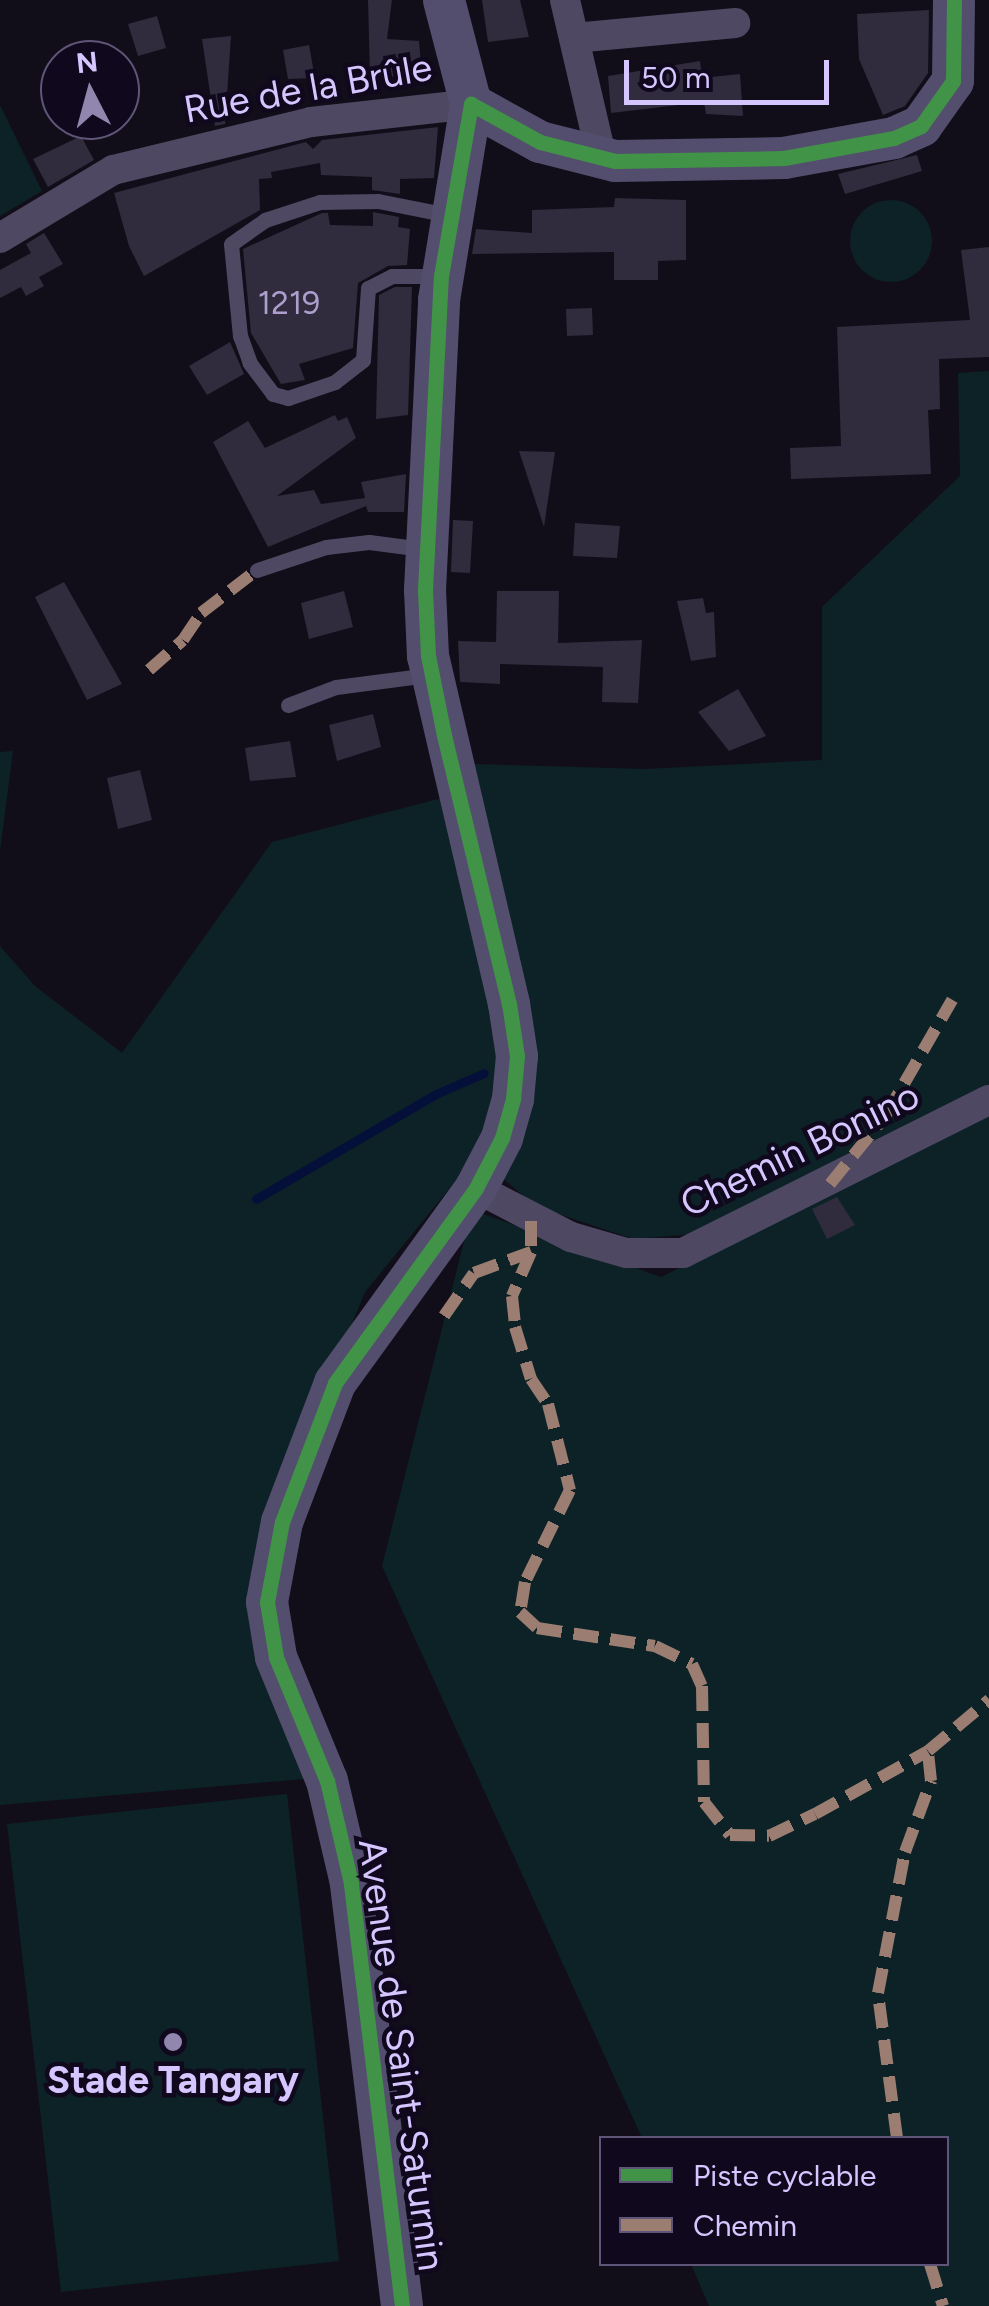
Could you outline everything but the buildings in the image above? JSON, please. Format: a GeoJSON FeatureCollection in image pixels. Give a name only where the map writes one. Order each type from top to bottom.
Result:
{"type":"FeatureCollection","features":[{"type":"Feature","properties":{"kind":"main road"},"geometry":{"type":"LineString","coordinates":[[444,0],[471,104],[540,142],[602,159],[784,158],[894,138],[921,126],[953,81],[954,0]]}},
{"type":"Feature","properties":{"kind":"main road","name":"Avenue de Saint-Saturnin"},"geometry":{"type":"LineString","coordinates":[[402,2306],[351,1882],[327,1781],[276,1658],[268,1602],[282,1522],[335,1383],[476,1188],[502,1138],[517,1056],[432,675],[427,550],[441,276],[448,215],[471,104]]}},
{"type":"Feature","properties":{"kind":"street"},"geometry":{"type":"LineString","coordinates":[[565,0],[602,159]]}},
{"type":"Feature","properties":{"kind":"street"},"geometry":{"type":"LineString","coordinates":[[574,38],[735,23]]}},
{"type":"Feature","properties":{"kind":"street","name":"Rue de la Brûle"},"geometry":{"type":"LineString","coordinates":[[0,238],[113,170],[311,122],[471,104]]}},
{"type":"Feature","properties":{"kind":"street","name":"Chemin Bonino"},"geometry":{"type":"LineString","coordinates":[[476,1188],[571,1237],[626,1253],[683,1253],[989,1100]]}},
{"type":"Feature","properties":{"kind":"lane"},"geometry":{"type":"LineString","coordinates":[[441,276],[392,276],[368,288],[363,360],[336,382],[288,398],[273,394],[250,364],[240,336],[231,244],[265,220],[320,202],[378,201],[448,215]]}},
{"type":"Feature","properties":{"kind":"lane"},"geometry":{"type":"LineString","coordinates":[[256,570],[326,547],[369,542],[427,550]]}},
{"type":"Feature","properties":{"kind":"lane"},"geometry":{"type":"LineString","coordinates":[[288,706],[365,680],[432,675]]}},
{"type":"Feature","properties":{"kind":"green space"},"geometry":{"type":"Polygon","coordinates":[[[0,105],[42,191],[0,216],[0,105]]]}},
{"type":"Feature","properties":{"kind":"green space"},"geometry":{"type":"Polygon","coordinates":[[[891,200],[907,203],[920,212],[929,225],[929,257],[920,270],[907,279],[891,282],[875,279],[862,270],[853,257],[850,241],[853,225],[862,212],[875,203],[891,200]]]}},
{"type":"Feature","properties":{"kind":"green space"},"geometry":{"type":"Polygon","coordinates":[[[989,371],[989,1084],[707,1233],[633,1239],[535,1206],[500,1176],[528,1123],[473,764],[644,769],[822,760],[822,607],[960,476],[958,373],[989,371]]]}},
{"type":"Feature","properties":{"kind":"green space"},"geometry":{"type":"Polygon","coordinates":[[[13,751],[0,851],[0,752],[13,751]]]}},
{"type":"Feature","properties":{"kind":"green space"},"geometry":{"type":"Polygon","coordinates":[[[442,798],[503,1038],[496,1097],[471,1162],[365,1292],[279,1500],[304,1779],[0,1805],[0,946],[35,986],[122,1053],[272,842],[442,798]]]}},
{"type":"Feature","properties":{"kind":"green space"},"geometry":{"type":"Polygon","coordinates":[[[989,1116],[989,2306],[709,2306],[692,2266],[949,2266],[949,2136],[641,2136],[382,1566],[472,1210],[661,1277],[989,1116]]]}},
{"type":"Feature","properties":{"kind":"green space","name":"Stade Tangary"},"geometry":{"type":"Polygon","coordinates":[[[287,1794],[339,2261],[61,2292],[7,1824],[287,1794]]]}},
{"type":"Feature","properties":{"kind":"waterway"},"geometry":{"type":"LineString","coordinates":[[256,1199],[436,1094],[484,1073]]}},
{"type":"Feature","properties":{"kind":"marked path"},"geometry":{"type":"LineString","coordinates":[[149,670],[183,640],[201,613],[257,570]]}},
{"type":"Feature","properties":{"kind":"marked path"},"geometry":{"type":"LineString","coordinates":[[830,1184],[886,1115],[952,1000]]}},
{"type":"Feature","properties":{"kind":"marked path"},"geometry":{"type":"LineString","coordinates":[[531,1221],[531,1252],[512,1296],[515,1327],[531,1379],[548,1404],[570,1490],[525,1582],[520,1612],[537,1628],[655,1646],[692,1664],[702,1686],[704,1802],[730,1835],[769,1836],[815,1814],[928,1751],[989,1700]]}},
{"type":"Feature","properties":{"kind":"marked path"},"geometry":{"type":"LineString","coordinates":[[444,1316],[474,1273],[531,1252]]}},
{"type":"Feature","properties":{"kind":"marked path"},"geometry":{"type":"LineString","coordinates":[[897,2136],[878,1993],[905,1852],[931,1781],[928,1751]]}},
{"type":"Feature","properties":{"kind":"marked path"},"geometry":{"type":"LineString","coordinates":[[931,2266],[943,2306]]}},
{"type":"Feature","properties":{"kind":"cycle path"},"geometry":{"type":"LineString","coordinates":[[402,2306],[351,1883],[327,1781],[276,1657],[267,1602],[282,1522],[335,1383],[476,1188],[502,1138],[513,1099],[517,1056],[509,1004],[444,735],[428,656],[425,590],[441,276],[471,104],[540,142],[615,161],[784,158],[894,138],[921,126],[953,81],[954,0]]}},
{"type":"Feature","properties":{"kind":"place","name":"Stade Tangary"},"geometry":{"type":"Point","coordinates":[173,2042]}}]}
